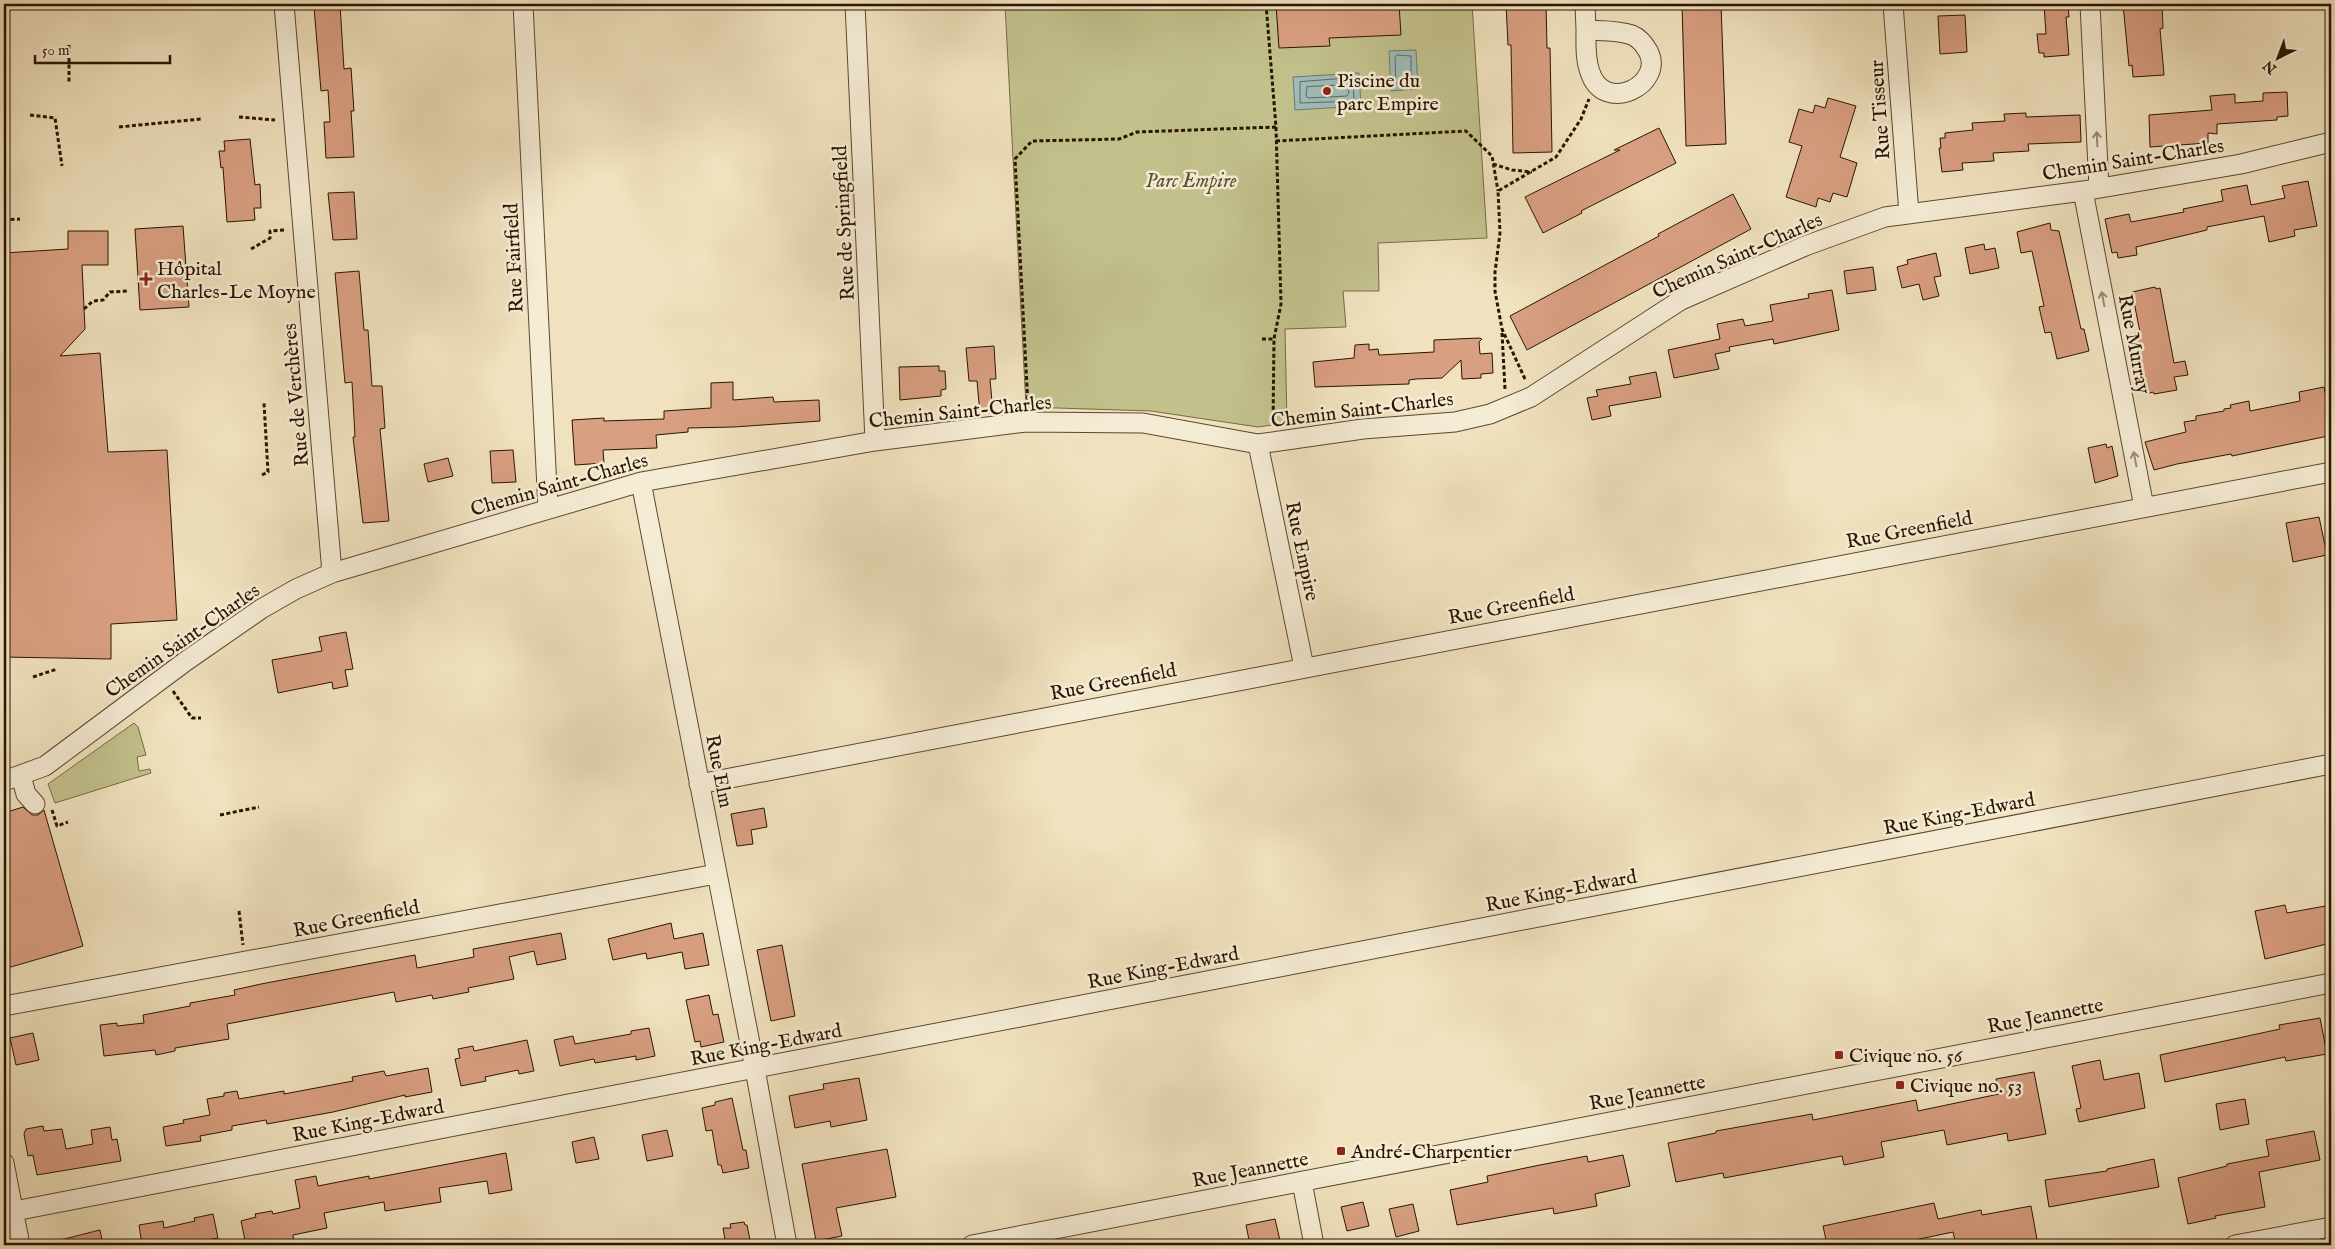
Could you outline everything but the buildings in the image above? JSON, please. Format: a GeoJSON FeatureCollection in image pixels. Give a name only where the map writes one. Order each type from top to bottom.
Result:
{"type":"FeatureCollection","features":[{"type":"Feature","properties":{"kind":"street","name":"Rue de Verchères"},"geometry":{"type":"LineString","coordinates":[[284,4],[332,573]]}},
{"type":"Feature","properties":{"kind":"street","name":"Rue Fairfield"},"geometry":{"type":"LineString","coordinates":[[524,4],[548,509]]}},
{"type":"Feature","properties":{"kind":"street","name":"Rue de Springfield"},"geometry":{"type":"LineString","coordinates":[[855,4],[876,441]]}},
{"type":"Feature","properties":{"kind":"street"},"geometry":{"type":"LineString","coordinates":[[1585,4],[1586,30],[1590,73],[1599,87],[1614,95],[1628,92],[1639,86],[1647,77],[1651,66],[1650,55],[1643,43],[1632,35],[1614,31],[1586,30]]}},
{"type":"Feature","properties":{"kind":"street","name":"Rue Tisseur"},"geometry":{"type":"LineString","coordinates":[[1893,4],[1909,214]]}},
{"type":"Feature","properties":{"kind":"street","name":"Rue Murray"},"geometry":{"type":"LineString","coordinates":[[2090,4],[2091,189],[2144,507]]}},
{"type":"Feature","properties":{"kind":"street","name":"Chemin Saint-Charles"},"geometry":{"type":"LineString","coordinates":[[22,792],[45,766],[186,661],[261,609],[296,589],[332,573],[641,482],[876,441],[1026,422],[1143,423],[1258,444],[1363,429],[1455,422],[1490,414],[1531,397],[1681,300],[1814,243],[1885,217],[2091,189],[2241,164],[2331,142]]}},
{"type":"Feature","properties":{"kind":"street","name":"Rue Empire"},"geometry":{"type":"LineString","coordinates":[[1258,444],[1304,667]]}},
{"type":"Feature","properties":{"kind":"street","name":"Rue Greenfield"},"geometry":{"type":"LineString","coordinates":[[700,784],[2331,472]]}},
{"type":"Feature","properties":{"kind":"street","name":"Rue Elm"},"geometry":{"type":"LineString","coordinates":[[641,482],[755,1069],[787,1245]]}},
{"type":"Feature","properties":{"kind":"street","name":"Rue King-Edward"},"geometry":{"type":"LineString","coordinates":[[9,1212],[2331,764]]}},
{"type":"Feature","properties":{"kind":"street","name":"Rue Greenfield"},"geometry":{"type":"LineString","coordinates":[[4,1006],[716,874]]}},
{"type":"Feature","properties":{"kind":"street","name":"Rue Jeannette"},"geometry":{"type":"LineString","coordinates":[[972,1245],[2331,983]]}},
{"type":"Feature","properties":{"kind":"street"},"geometry":{"type":"LineString","coordinates":[[4,1162],[9,1212],[20,1245]]}},
{"type":"Feature","properties":{"kind":"street"},"geometry":{"type":"LineString","coordinates":[[1302,1182],[1314,1245]]}},
{"type":"Feature","properties":{"kind":"street"},"geometry":{"type":"LineString","coordinates":[[2236,1245],[2331,1227]]}},
{"type":"Feature","properties":{"kind":"path"},"geometry":{"type":"LineString","coordinates":[[1266,4],[1276,127],[1281,304],[1274,339],[1273,427]]}},
{"type":"Feature","properties":{"kind":"path"},"geometry":{"type":"LineString","coordinates":[[68,45],[69,83]]}},
{"type":"Feature","properties":{"kind":"path"},"geometry":{"type":"LineString","coordinates":[[1498,191],[1556,157],[1581,119],[1596,82]]}},
{"type":"Feature","properties":{"kind":"path"},"geometry":{"type":"LineString","coordinates":[[30,115],[55,118],[62,166]]}},
{"type":"Feature","properties":{"kind":"path"},"geometry":{"type":"LineString","coordinates":[[239,116],[275,120]]}},
{"type":"Feature","properties":{"kind":"path"},"geometry":{"type":"LineString","coordinates":[[119,127],[201,119]]}},
{"type":"Feature","properties":{"kind":"path"},"geometry":{"type":"LineString","coordinates":[[1028,411],[1015,159],[1032,141],[1118,139],[1137,132],[1276,127]]}},
{"type":"Feature","properties":{"kind":"path"},"geometry":{"type":"LineString","coordinates":[[1276,141],[1466,131],[1492,156],[1498,191],[1500,233],[1495,272],[1495,291],[1502,330],[1503,374],[1506,394]]}},
{"type":"Feature","properties":{"kind":"path"},"geometry":{"type":"LineString","coordinates":[[1493,164],[1512,170],[1532,172]]}},
{"type":"Feature","properties":{"kind":"path"},"geometry":{"type":"LineString","coordinates":[[4,220],[20,219]]}},
{"type":"Feature","properties":{"kind":"path"},"geometry":{"type":"LineString","coordinates":[[251,249],[270,238],[270,231],[284,230]]}},
{"type":"Feature","properties":{"kind":"path"},"geometry":{"type":"LineString","coordinates":[[84,309],[93,301],[103,300],[110,292],[129,291]]}},
{"type":"Feature","properties":{"kind":"path"},"geometry":{"type":"LineString","coordinates":[[1502,330],[1528,384]]}},
{"type":"Feature","properties":{"kind":"path"},"geometry":{"type":"LineString","coordinates":[[1262,339],[1274,339]]}},
{"type":"Feature","properties":{"kind":"path"},"geometry":{"type":"LineString","coordinates":[[262,475],[268,472],[264,404]]}},
{"type":"Feature","properties":{"kind":"path"},"geometry":{"type":"LineString","coordinates":[[33,676],[57,668]]}},
{"type":"Feature","properties":{"kind":"path"},"geometry":{"type":"LineString","coordinates":[[171,689],[192,718],[201,718]]}},
{"type":"Feature","properties":{"kind":"path"},"geometry":{"type":"LineString","coordinates":[[220,815],[259,807]]}},
{"type":"Feature","properties":{"kind":"path"},"geometry":{"type":"LineString","coordinates":[[239,911],[243,933],[244,962]]}},
{"type":"Feature","properties":{"kind":"green space","name":"Parc Empire"},"geometry":{"type":"Polygon","coordinates":[[[1005,4],[1472,4],[1487,238],[1378,243],[1379,291],[1343,291],[1346,327],[1285,329],[1287,423],[1258,427],[1151,411],[1026,407],[1005,4]]]}},
{"type":"Feature","properties":{"kind":"green space"},"geometry":{"type":"Polygon","coordinates":[[[134,723],[138,727],[146,755],[137,757],[139,771],[150,769],[151,773],[55,803],[48,784],[134,723]]]}},
{"type":"Feature","properties":{"kind":"water"},"geometry":{"type":"Polygon","coordinates":[[[1416,50],[1418,89],[1391,91],[1389,51],[1416,50]]]}},
{"type":"Feature","properties":{"kind":"water","name":"Piscine du parc Empire"},"geometry":{"type":"Polygon","coordinates":[[[1359,73],[1361,106],[1295,110],[1293,77],[1359,73]]]}},
{"type":"Feature","properties":{"kind":"place","name":"Piscine du parc Empire"},"geometry":{"type":"Point","coordinates":[1327,91]}},
{"type":"Feature","properties":{"kind":"place","name":"Hôpital Charles-Le Moyne"},"geometry":{"type":"Point","coordinates":[146,279]}},
{"type":"Feature","properties":{"kind":"place","name":"Civique no. 56"},"geometry":{"type":"Point","coordinates":[1839,1055]}},
{"type":"Feature","properties":{"kind":"place","name":"Civique no. 53"},"geometry":{"type":"Point","coordinates":[1900,1085]}},
{"type":"Feature","properties":{"kind":"place","name":"André-Charpentier"},"geometry":{"type":"Point","coordinates":[1341,1151]}}]}
